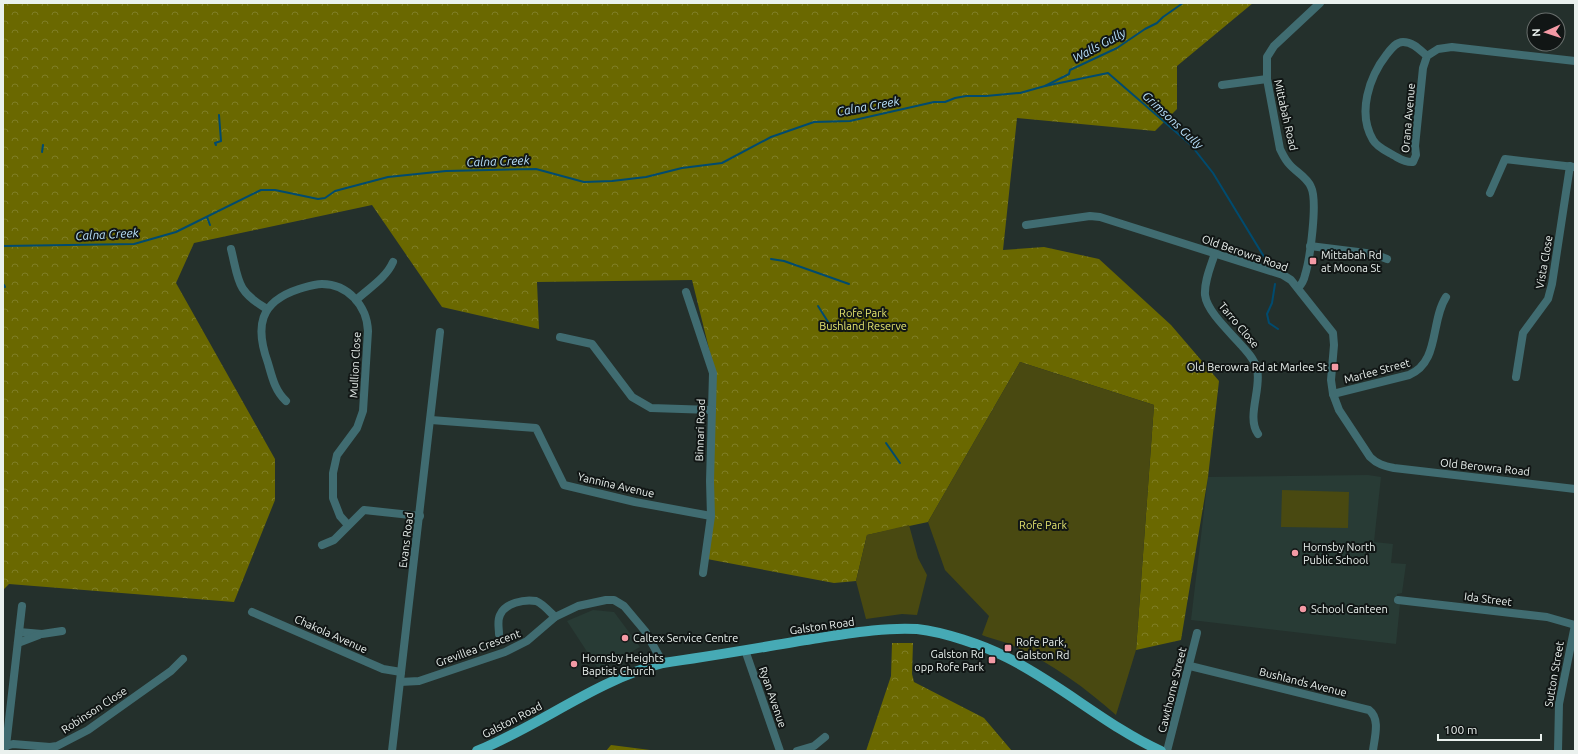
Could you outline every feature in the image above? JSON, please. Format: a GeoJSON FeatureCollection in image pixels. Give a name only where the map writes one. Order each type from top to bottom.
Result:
{"type":"FeatureCollection","features":[{"type":"Feature","properties":{"kind":"main road","name":"Galston Road"},"geometry":{"type":"LineString","coordinates":[[477,751],[505,738],[615,680],[640,669],[663,663],[836,636],[889,630],[918,629],[941,634],[996,652],[1014,661],[1055,686],[1110,724],[1150,749],[1161,751]]}},
{"type":"Feature","properties":{"kind":"street","name":"Mittabah Road"},"geometry":{"type":"LineString","coordinates":[[1298,288],[1302,284],[1305,276],[1310,246],[1314,200],[1313,193],[1308,181],[1290,165],[1280,149],[1266,66],[1267,57],[1274,46],[1320,3]]}},
{"type":"Feature","properties":{"kind":"street","name":"Orana Avenue"},"geometry":{"type":"LineString","coordinates":[[1403,42],[1414,45],[1427,56],[1423,68],[1415,146],[1416,154],[1415,159],[1410,162],[1384,150],[1376,144],[1370,134],[1367,120],[1366,105],[1368,92],[1378,67],[1393,47],[1403,42]]}},
{"type":"Feature","properties":{"kind":"street"},"geometry":{"type":"LineString","coordinates":[[1427,56],[1438,49],[1452,47],[1575,61]]}},
{"type":"Feature","properties":{"kind":"street"},"geometry":{"type":"LineString","coordinates":[[1222,85],[1267,79]]}},
{"type":"Feature","properties":{"kind":"street"},"geometry":{"type":"LineString","coordinates":[[1490,193],[1505,159],[1572,167]]}},
{"type":"Feature","properties":{"kind":"street","name":"Vista Close"},"geometry":{"type":"LineString","coordinates":[[1516,376],[1523,334],[1548,299],[1552,284],[1572,167]]}},
{"type":"Feature","properties":{"kind":"street","name":"Old Berowra Road"},"geometry":{"type":"LineString","coordinates":[[1026,225],[1090,216],[1100,217],[1283,275],[1291,280],[1333,332],[1334,345],[1331,380],[1333,394],[1340,410],[1370,457],[1376,463],[1382,466],[1575,488]]}},
{"type":"Feature","properties":{"kind":"street"},"geometry":{"type":"LineString","coordinates":[[1310,246],[1374,254],[1387,259]]}},
{"type":"Feature","properties":{"kind":"street"},"geometry":{"type":"LineString","coordinates":[[231,249],[238,280],[243,291],[252,300],[267,309],[262,326],[262,347],[276,387],[286,401]]}},
{"type":"Feature","properties":{"kind":"street","name":"Tarro Close"},"geometry":{"type":"LineString","coordinates":[[1215,253],[1207,280],[1205,294],[1206,299],[1212,311],[1252,357],[1257,367],[1258,376],[1253,423],[1258,434]]}},
{"type":"Feature","properties":{"kind":"street"},"geometry":{"type":"LineString","coordinates":[[356,300],[384,275],[394,262]]}},
{"type":"Feature","properties":{"kind":"street","name":"Mullion Close"},"geometry":{"type":"LineString","coordinates":[[267,309],[277,298],[284,294],[316,284],[338,287],[351,294],[363,308],[368,325],[365,401],[358,428],[337,455],[334,465],[332,486],[333,498],[338,512],[348,525]]}},
{"type":"Feature","properties":{"kind":"street","name":"Binnari Road"},"geometry":{"type":"LineString","coordinates":[[686,292],[713,373],[710,481],[711,516],[703,574]]}},
{"type":"Feature","properties":{"kind":"street","name":"Marlee Street"},"geometry":{"type":"LineString","coordinates":[[1333,394],[1409,375],[1420,369],[1426,363],[1430,355],[1438,314],[1446,297]]}},
{"type":"Feature","properties":{"kind":"street","name":"Evans Road"},"geometry":{"type":"LineString","coordinates":[[392,751],[440,332]]}},
{"type":"Feature","properties":{"kind":"street"},"geometry":{"type":"LineString","coordinates":[[560,337],[592,344],[632,397],[651,408],[712,410]]}},
{"type":"Feature","properties":{"kind":"street","name":"Yannina Avenue"},"geometry":{"type":"LineString","coordinates":[[431,420],[536,428],[564,485],[635,502],[711,516]]}},
{"type":"Feature","properties":{"kind":"street"},"geometry":{"type":"LineString","coordinates":[[322,545],[334,540],[359,512],[366,509],[420,516]]}},
{"type":"Feature","properties":{"kind":"street","name":"Grevillea Crescent"},"geometry":{"type":"LineString","coordinates":[[400,682],[419,681],[512,649],[528,641],[555,617],[578,606],[598,600],[614,600],[624,606],[644,631],[663,663]]}},
{"type":"Feature","properties":{"kind":"street","name":"Ida Street"},"geometry":{"type":"LineString","coordinates":[[1398,600],[1547,617],[1575,625]]}},
{"type":"Feature","properties":{"kind":"street","name":"Grevillea Crescent"},"geometry":{"type":"LineString","coordinates":[[499,634],[498,624],[500,614],[509,606],[519,601],[537,601],[555,617]]}},
{"type":"Feature","properties":{"kind":"street"},"geometry":{"type":"LineString","coordinates":[[5,749],[22,606]]}},
{"type":"Feature","properties":{"kind":"street","name":"Chakola Avenue"},"geometry":{"type":"LineString","coordinates":[[252,612],[383,669],[401,672]]}},
{"type":"Feature","properties":{"kind":"street","name":"Sutton Street"},"geometry":{"type":"LineString","coordinates":[[1558,751],[1559,704],[1575,625]]}},
{"type":"Feature","properties":{"kind":"street"},"geometry":{"type":"LineString","coordinates":[[18,643],[42,634],[62,631]]}},
{"type":"Feature","properties":{"kind":"street"},"geometry":{"type":"LineString","coordinates":[[19,632],[42,634]]}},
{"type":"Feature","properties":{"kind":"street","name":"Cawthorne Street"},"geometry":{"type":"LineString","coordinates":[[1168,751],[1197,633]]}},
{"type":"Feature","properties":{"kind":"street","name":"Ryan Avenue"},"geometry":{"type":"LineString","coordinates":[[745,650],[780,751]]}},
{"type":"Feature","properties":{"kind":"street","name":"Robinson Close"},"geometry":{"type":"LineString","coordinates":[[5,749],[13,744],[50,747],[65,742],[88,730],[171,671],[183,659]]}},
{"type":"Feature","properties":{"kind":"street","name":"Bushlands Avenue"},"geometry":{"type":"LineString","coordinates":[[1190,666],[1369,710],[1374,715],[1376,722],[1373,751]]}},
{"type":"Feature","properties":{"kind":"street"},"geometry":{"type":"LineString","coordinates":[[797,751],[814,746],[825,737]]}},
{"type":"Feature","properties":{"kind":"shaded area","name":"Hornsby North Public School"},"geometry":{"type":"Polygon","coordinates":[[[1368,475],[1381,477],[1374,542],[1393,544],[1391,563],[1406,564],[1402,593],[1397,594],[1398,604],[1400,604],[1396,644],[1191,620],[1208,477],[1368,475]]]}},
{"type":"Feature","properties":{"kind":"shaded area"},"geometry":{"type":"Polygon","coordinates":[[[593,610],[614,612],[640,647],[599,670],[567,621],[593,610]]]}},
{"type":"Feature","properties":{"kind":"green space","name":"Rofe Park Bushland Reserve"},"geometry":{"type":"Polygon","coordinates":[[[3,3],[1253,3],[1177,66],[1177,109],[1155,131],[1017,118],[1003,250],[1044,247],[1099,259],[1171,325],[1219,381],[1208,477],[1181,640],[1136,650],[1154,405],[1020,362],[928,522],[867,535],[856,581],[834,583],[707,559],[715,373],[692,280],[537,282],[539,329],[442,307],[372,205],[194,243],[176,283],[275,459],[275,500],[234,602],[9,584],[3,590],[3,3]]]}},
{"type":"Feature","properties":{"kind":"green space","name":"Rofe Park"},"geometry":{"type":"Polygon","coordinates":[[[1020,362],[1154,405],[1136,650],[1116,715],[1093,695],[1055,668],[1010,644],[982,635],[989,616],[945,570],[928,522],[1020,362]]]}},
{"type":"Feature","properties":{"kind":"green space"},"geometry":{"type":"Polygon","coordinates":[[[1282,490],[1349,492],[1348,528],[1281,527],[1282,490]]]}},
{"type":"Feature","properties":{"kind":"green space"},"geometry":{"type":"Polygon","coordinates":[[[909,525],[918,558],[927,575],[917,615],[902,614],[866,619],[856,581],[867,535],[909,525]]]}},
{"type":"Feature","properties":{"kind":"green space"},"geometry":{"type":"Polygon","coordinates":[[[892,643],[913,643],[912,674],[914,682],[984,718],[1012,751],[866,751],[891,676],[892,643]]]}},
{"type":"Feature","properties":{"kind":"green space"},"geometry":{"type":"Polygon","coordinates":[[[611,745],[658,751],[606,751],[611,745]]]}},
{"type":"Feature","properties":{"kind":"waterway","name":"Walls Gully"},"geometry":{"type":"LineString","coordinates":[[1020,93],[1045,86],[1069,74],[1070,70],[1117,48],[1145,29],[1157,23],[1183,3]]}},
{"type":"Feature","properties":{"kind":"waterway","name":"Grimsons Gully"},"geometry":{"type":"LineString","coordinates":[[1045,86],[1108,73],[1191,145],[1213,173],[1266,260]]}},
{"type":"Feature","properties":{"kind":"waterway","name":"Calna Creek"},"geometry":{"type":"LineString","coordinates":[[3,246],[134,244],[176,232],[261,190],[275,190],[318,199],[325,198],[335,191],[388,177],[446,171],[536,169],[584,182],[612,181],[646,177],[682,168],[722,163],[771,137],[814,122],[850,121],[934,102],[945,102],[966,96],[1019,93]]}},
{"type":"Feature","properties":{"kind":"waterway"},"geometry":{"type":"LineString","coordinates":[[216,145],[215,143],[221,141],[219,115]]}},
{"type":"Feature","properties":{"kind":"waterway"},"geometry":{"type":"LineString","coordinates":[[42,152],[43,145]]}},
{"type":"Feature","properties":{"kind":"waterway"},"geometry":{"type":"LineString","coordinates":[[207,217],[210,225]]}},
{"type":"Feature","properties":{"kind":"waterway"},"geometry":{"type":"LineString","coordinates":[[771,259],[784,261],[849,284]]}},
{"type":"Feature","properties":{"kind":"waterway"},"geometry":{"type":"LineString","coordinates":[[1275,284],[1272,303],[1267,314],[1269,323],[1278,329]]}},
{"type":"Feature","properties":{"kind":"waterway"},"geometry":{"type":"LineString","coordinates":[[818,306],[830,325]]}},
{"type":"Feature","properties":{"kind":"waterway"},"geometry":{"type":"LineString","coordinates":[[886,443],[900,463]]}},
{"type":"Feature","properties":{"kind":"place","name":"Mittabah Rd at Moona St"},"geometry":{"type":"Point","coordinates":[1313,261]}},
{"type":"Feature","properties":{"kind":"place","name":"Old Berowra Rd at Marlee St"},"geometry":{"type":"Point","coordinates":[1335,367]}},
{"type":"Feature","properties":{"kind":"place","name":"Hornsby North Public School"},"geometry":{"type":"Point","coordinates":[1295,553]}},
{"type":"Feature","properties":{"kind":"place","name":"School Canteen"},"geometry":{"type":"Point","coordinates":[1303,609]}},
{"type":"Feature","properties":{"kind":"place","name":"Caltex Service Centre"},"geometry":{"type":"Point","coordinates":[625,638]}},
{"type":"Feature","properties":{"kind":"place","name":"Rofe Park, Galston Rd"},"geometry":{"type":"Point","coordinates":[1008,648]}},
{"type":"Feature","properties":{"kind":"place","name":"Galston Rd opp Rofe Park"},"geometry":{"type":"Point","coordinates":[992,660]}},
{"type":"Feature","properties":{"kind":"place","name":"Hornsby Heights Baptist Church"},"geometry":{"type":"Point","coordinates":[574,664]}}]}
